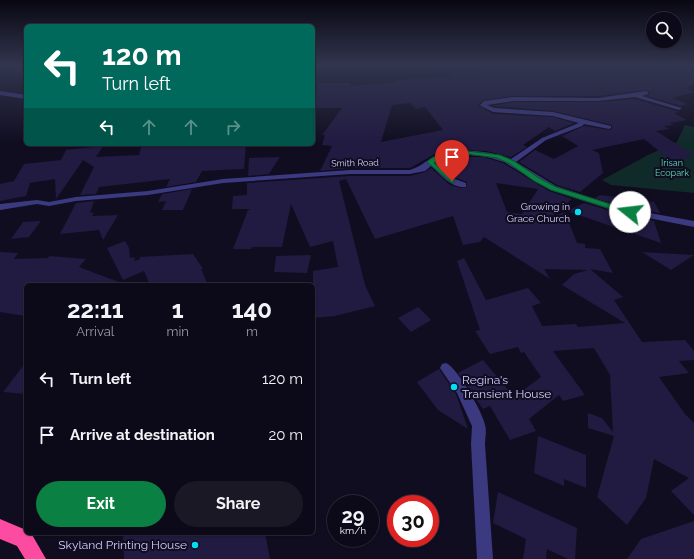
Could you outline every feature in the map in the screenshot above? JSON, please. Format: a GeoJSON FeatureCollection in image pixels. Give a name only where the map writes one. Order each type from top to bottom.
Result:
{"type":"FeatureCollection","features":[{"type":"Feature","properties":{"kind":"highway"},"geometry":{"type":"LineString","coordinates":[[0,529],[24,539],[36,559]]}},
{"type":"Feature","properties":{"kind":"street"},"geometry":{"type":"LineString","coordinates":[[0,93],[24,97]]}},
{"type":"Feature","properties":{"kind":"street"},"geometry":{"type":"LineString","coordinates":[[610,127],[582,122],[568,116],[546,113],[493,110],[485,107],[484,104],[518,99],[602,100],[646,94]]}},
{"type":"Feature","properties":{"kind":"street"},"geometry":{"type":"LineString","coordinates":[[637,96],[679,108]]}},
{"type":"Feature","properties":{"kind":"street"},"geometry":{"type":"LineString","coordinates":[[512,162],[544,139],[580,125],[582,122]]}},
{"type":"Feature","properties":{"kind":"street","name":"Smith Road"},"geometry":{"type":"LineString","coordinates":[[0,207],[37,202],[49,204],[76,199],[153,192],[245,180],[350,172],[410,172],[422,169],[430,162],[441,156],[467,152],[498,157],[512,162],[537,180],[561,191],[621,210],[694,224]]}},
{"type":"Feature","properties":{"kind":"street"},"geometry":{"type":"LineString","coordinates":[[430,162],[452,181],[463,185]]}},
{"type":"Feature","properties":{"kind":"street"},"geometry":{"type":"LineString","coordinates":[[446,368],[460,389],[479,426],[479,459],[485,559]]}},
{"type":"Feature","properties":{"kind":"green space","name":"Irisan Ecopark"},"geometry":{"type":"Polygon","coordinates":[[[685,125],[694,127],[694,193],[611,185],[602,180],[648,155],[677,142],[685,125]]]}},
{"type":"Feature","properties":{"kind":"building"},"geometry":{"type":"Polygon","coordinates":[[[315,91],[637,91],[598,96],[513,96],[484,100],[479,104],[479,106],[493,114],[553,117],[574,123],[555,131],[549,127],[523,145],[527,147],[511,157],[486,151],[457,150],[435,154],[410,168],[350,168],[320,171],[332,146],[322,145],[325,135],[322,135],[342,108],[315,108],[315,91]],[[410,103],[392,105],[381,142],[443,130],[425,107],[416,109],[410,103]]]}},
{"type":"Feature","properties":{"kind":"building"},"geometry":{"type":"Polygon","coordinates":[[[648,91],[694,92],[672,98],[687,104],[681,106],[647,96],[650,92],[648,91]]]}},
{"type":"Feature","properties":{"kind":"building"},"geometry":{"type":"Polygon","coordinates":[[[635,99],[680,112],[674,113],[687,120],[670,123],[674,125],[664,126],[669,129],[656,131],[694,155],[675,164],[644,139],[592,150],[599,153],[603,173],[580,192],[557,185],[519,162],[535,150],[554,159],[578,146],[562,136],[584,126],[609,130],[612,129],[612,125],[553,111],[492,106],[513,102],[598,102],[635,99]]]}},
{"type":"Feature","properties":{"kind":"building"},"geometry":{"type":"Polygon","coordinates":[[[103,146],[96,157],[139,155],[141,146],[246,146],[244,169],[202,171],[196,182],[166,187],[170,179],[99,187],[96,194],[80,195],[94,167],[83,160],[56,199],[55,179],[30,183],[26,196],[0,201],[0,184],[14,181],[24,164],[61,160],[65,150],[103,146]]]}},
{"type":"Feature","properties":{"kind":"building"},"geometry":{"type":"Polygon","coordinates":[[[280,157],[269,174],[248,176],[249,158],[280,157]]]}},
{"type":"Feature","properties":{"kind":"building"},"geometry":{"type":"Polygon","coordinates":[[[484,157],[503,163],[549,191],[572,199],[554,214],[555,216],[565,212],[577,243],[585,244],[585,248],[600,249],[613,273],[590,269],[623,297],[614,300],[642,342],[685,340],[694,351],[694,360],[679,361],[689,373],[659,377],[685,414],[694,423],[694,515],[671,491],[689,478],[654,459],[646,498],[627,525],[597,497],[614,436],[588,428],[588,413],[602,418],[613,432],[610,375],[594,348],[553,351],[585,395],[563,401],[559,395],[529,419],[536,431],[510,440],[490,406],[483,409],[458,373],[483,360],[514,397],[541,377],[524,352],[521,353],[518,347],[490,354],[475,331],[480,330],[457,261],[464,258],[486,300],[528,288],[541,303],[532,306],[542,326],[576,324],[578,327],[625,323],[562,285],[574,274],[588,270],[544,269],[550,279],[484,237],[480,242],[463,245],[453,216],[375,239],[346,179],[339,181],[365,285],[375,306],[335,316],[315,318],[315,283],[313,283],[313,271],[338,267],[333,241],[310,247],[291,204],[282,247],[252,247],[251,249],[233,249],[248,210],[251,209],[232,209],[233,196],[247,195],[247,183],[350,176],[410,176],[425,172],[431,168],[450,185],[466,188],[467,182],[456,178],[438,163],[444,159],[484,157]],[[496,183],[507,212],[522,214],[538,189],[496,183]]]}},
{"type":"Feature","properties":{"kind":"building"},"geometry":{"type":"Polygon","coordinates":[[[192,189],[183,210],[162,210],[166,201],[158,202],[162,194],[192,189]]]}},
{"type":"Feature","properties":{"kind":"building"},"geometry":{"type":"Polygon","coordinates":[[[600,195],[654,202],[660,213],[622,207],[595,198],[600,195]]]}},
{"type":"Feature","properties":{"kind":"building"},"geometry":{"type":"Polygon","coordinates":[[[94,201],[90,213],[94,212],[92,216],[118,215],[103,240],[99,230],[60,234],[76,203],[94,201]]]}},
{"type":"Feature","properties":{"kind":"building"},"geometry":{"type":"Polygon","coordinates":[[[584,203],[618,213],[654,221],[661,243],[567,211],[584,203]]]}},
{"type":"Feature","properties":{"kind":"building"},"geometry":{"type":"Polygon","coordinates":[[[41,221],[29,237],[11,239],[23,222],[41,221]]]}},
{"type":"Feature","properties":{"kind":"building"},"geometry":{"type":"Polygon","coordinates":[[[125,241],[129,248],[130,258],[134,257],[135,261],[140,259],[139,257],[193,254],[203,269],[201,269],[207,283],[149,283],[144,271],[123,280],[107,248],[125,241]]]}},
{"type":"Feature","properties":{"kind":"building"},"geometry":{"type":"Polygon","coordinates":[[[0,252],[18,253],[14,259],[48,258],[49,256],[86,259],[79,267],[121,283],[24,283],[24,316],[0,312],[0,252]]]}},
{"type":"Feature","properties":{"kind":"building"},"geometry":{"type":"Polygon","coordinates":[[[642,252],[694,255],[671,270],[642,252]]]}},
{"type":"Feature","properties":{"kind":"building"},"geometry":{"type":"Polygon","coordinates":[[[311,255],[307,273],[274,272],[276,256],[311,255]]]}},
{"type":"Feature","properties":{"kind":"building"},"geometry":{"type":"Polygon","coordinates":[[[418,307],[431,320],[411,332],[398,318],[418,307]]]}},
{"type":"Feature","properties":{"kind":"building"},"geometry":{"type":"Polygon","coordinates":[[[24,365],[24,394],[3,392],[24,365]]]}},
{"type":"Feature","properties":{"kind":"building"},"geometry":{"type":"Polygon","coordinates":[[[439,369],[456,394],[468,429],[438,410],[417,382],[439,369]]]}},
{"type":"Feature","properties":{"kind":"building"},"geometry":{"type":"Polygon","coordinates":[[[538,436],[586,455],[586,488],[564,479],[564,486],[534,473],[538,436]]]}},
{"type":"Feature","properties":{"kind":"building"},"geometry":{"type":"Polygon","coordinates":[[[498,492],[577,528],[575,559],[568,559],[547,549],[546,559],[523,559],[526,539],[493,523],[498,492]]]}},
{"type":"Feature","properties":{"kind":"building"},"geometry":{"type":"Polygon","coordinates":[[[694,521],[694,559],[627,559],[641,539],[694,521]]]}},
{"type":"Feature","properties":{"kind":"building","name":"Skyland Printing House"},"geometry":{"type":"Polygon","coordinates":[[[123,535],[265,535],[270,559],[124,559],[123,535]]]}},
{"type":"Feature","properties":{"kind":"place","name":"Growing in Grace Church"},"geometry":{"type":"Point","coordinates":[578,212]}},
{"type":"Feature","properties":{"kind":"place","name":"Regina's Transient House"},"geometry":{"type":"Point","coordinates":[454,387]}},
{"type":"Feature","properties":{"kind":"place","name":"Skyland Printing House"},"geometry":{"type":"Point","coordinates":[195,545]}},
{"type":"Feature","properties":{"kind":"route"},"geometry":{"type":"LineString","coordinates":[[452,181],[440,173],[430,162],[447,154],[467,152],[484,154],[512,162],[537,180],[553,188],[630,212]]}}]}
